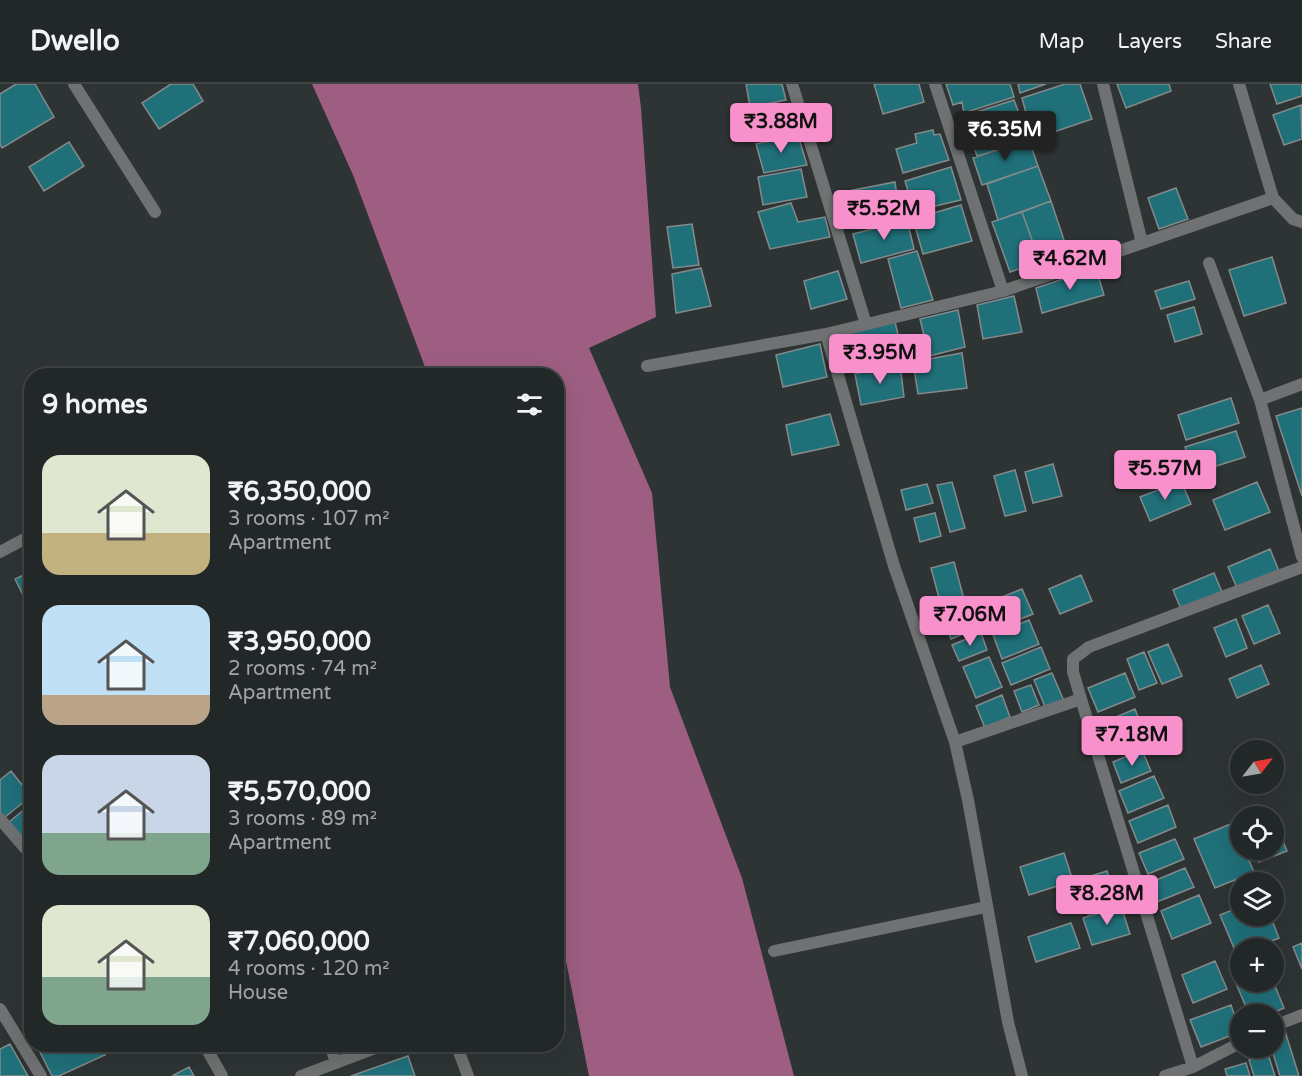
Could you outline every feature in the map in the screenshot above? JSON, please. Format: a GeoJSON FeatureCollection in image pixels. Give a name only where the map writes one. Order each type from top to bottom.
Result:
{"type":"FeatureCollection","features":[{"type":"Feature","properties":{"kind":"street"},"geometry":{"type":"LineString","coordinates":[[74,84],[155,213]]}},
{"type":"Feature","properties":{"kind":"street"},"geometry":{"type":"LineString","coordinates":[[792,84],[866,324]]}},
{"type":"Feature","properties":{"kind":"street"},"geometry":{"type":"LineString","coordinates":[[935,84],[1003,291]]}},
{"type":"Feature","properties":{"kind":"street"},"geometry":{"type":"LineString","coordinates":[[1103,84],[1142,243]]}},
{"type":"Feature","properties":{"kind":"street"},"geometry":{"type":"LineString","coordinates":[[1239,84],[1273,198],[1293,219],[1302,222]]}},
{"type":"Feature","properties":{"kind":"street"},"geometry":{"type":"LineString","coordinates":[[647,366],[826,334],[1003,291],[1273,198]]}},
{"type":"Feature","properties":{"kind":"street"},"geometry":{"type":"LineString","coordinates":[[1209,263],[1260,400],[1302,557]]}},
{"type":"Feature","properties":{"kind":"street"},"geometry":{"type":"LineString","coordinates":[[826,334],[894,566],[955,742],[968,800],[1008,1022],[1022,1076]]}},
{"type":"Feature","properties":{"kind":"street"},"geometry":{"type":"LineString","coordinates":[[1260,400],[1302,384]]}},
{"type":"Feature","properties":{"kind":"street"},"geometry":{"type":"LineString","coordinates":[[0,552],[24,539]]}},
{"type":"Feature","properties":{"kind":"street"},"geometry":{"type":"LineString","coordinates":[[1193,1067],[1073,672],[1073,659],[1089,647],[1302,567]]}},
{"type":"Feature","properties":{"kind":"street"},"geometry":{"type":"LineString","coordinates":[[955,742],[1081,699]]}},
{"type":"Feature","properties":{"kind":"street"},"geometry":{"type":"LineString","coordinates":[[0,819],[24,847]]}},
{"type":"Feature","properties":{"kind":"street"},"geometry":{"type":"LineString","coordinates":[[774,951],[986,907]]}},
{"type":"Feature","properties":{"kind":"street"},"geometry":{"type":"LineString","coordinates":[[0,1009],[24,1048]]}},
{"type":"Feature","properties":{"kind":"street"},"geometry":{"type":"LineString","coordinates":[[1284,1022],[1302,1015]]}},
{"type":"Feature","properties":{"kind":"street"},"geometry":{"type":"LineString","coordinates":[[1165,1076],[1193,1067],[1230,1048]]}},
{"type":"Feature","properties":{"kind":"street"},"geometry":{"type":"LineString","coordinates":[[26,1052],[41,1076]]}},
{"type":"Feature","properties":{"kind":"street"},"geometry":{"type":"LineString","coordinates":[[208,1052],[222,1076]]}},
{"type":"Feature","properties":{"kind":"street"},"geometry":{"type":"LineString","coordinates":[[333,1052],[336,1063]]}},
{"type":"Feature","properties":{"kind":"street"},"geometry":{"type":"LineString","coordinates":[[301,1076],[365,1052]]}},
{"type":"Feature","properties":{"kind":"street"},"geometry":{"type":"LineString","coordinates":[[459,1052],[468,1076]]}},
{"type":"Feature","properties":{"kind":"shaded area"},"geometry":{"type":"Polygon","coordinates":[[[312,84],[638,84],[656,317],[589,348],[652,493],[670,687],[742,878],[794,1076],[589,1076],[564,951],[564,368],[425,368],[353,175],[312,84]]]}},
{"type":"Feature","properties":{"kind":"building"},"geometry":{"type":"Polygon","coordinates":[[[16,84],[35,84],[54,117],[2,148],[0,144],[0,94],[16,84]]]}},
{"type":"Feature","properties":{"kind":"building"},"geometry":{"type":"Polygon","coordinates":[[[171,84],[193,84],[203,101],[159,129],[142,103],[171,84]]]}},
{"type":"Feature","properties":{"kind":"building"},"geometry":{"type":"Polygon","coordinates":[[[746,84],[782,84],[786,100],[750,107],[746,84]]]}},
{"type":"Feature","properties":{"kind":"building"},"geometry":{"type":"Polygon","coordinates":[[[874,84],[919,84],[924,102],[883,114],[874,84]]]}},
{"type":"Feature","properties":{"kind":"building"},"geometry":{"type":"Polygon","coordinates":[[[946,84],[1010,84],[1014,97],[964,113],[962,102],[953,105],[946,84]]]}},
{"type":"Feature","properties":{"kind":"building"},"geometry":{"type":"Polygon","coordinates":[[[1018,84],[1046,84],[1020,93],[1018,84]]]}},
{"type":"Feature","properties":{"kind":"building"},"geometry":{"type":"Polygon","coordinates":[[[1065,84],[1080,84],[1092,119],[1033,139],[1022,98],[1065,84]]]}},
{"type":"Feature","properties":{"kind":"building"},"geometry":{"type":"Polygon","coordinates":[[[1117,84],[1169,84],[1171,91],[1126,108],[1117,84]]]}},
{"type":"Feature","properties":{"kind":"building"},"geometry":{"type":"Polygon","coordinates":[[[1270,84],[1302,84],[1302,96],[1277,104],[1270,84]]]}},
{"type":"Feature","properties":{"kind":"building"},"geometry":{"type":"Polygon","coordinates":[[[1014,100],[1029,140],[977,156],[964,116],[1014,100]]]}},
{"type":"Feature","properties":{"kind":"building"},"geometry":{"type":"Polygon","coordinates":[[[1301,105],[1302,139],[1284,145],[1273,115],[1301,105]]]}},
{"type":"Feature","properties":{"kind":"building"},"geometry":{"type":"Polygon","coordinates":[[[933,130],[934,135],[940,134],[949,160],[903,173],[896,149],[917,143],[915,134],[933,130]]]}},
{"type":"Feature","properties":{"kind":"building"},"geometry":{"type":"Polygon","coordinates":[[[798,135],[807,165],[764,173],[756,144],[798,135]]]}},
{"type":"Feature","properties":{"kind":"building"},"geometry":{"type":"Polygon","coordinates":[[[1029,140],[1038,166],[982,185],[973,158],[1029,140]]]}},
{"type":"Feature","properties":{"kind":"building"},"geometry":{"type":"Polygon","coordinates":[[[69,142],[84,166],[44,191],[29,167],[69,142]]]}},
{"type":"Feature","properties":{"kind":"building"},"geometry":{"type":"Polygon","coordinates":[[[1038,166],[1051,201],[998,220],[987,184],[1038,166]]]}},
{"type":"Feature","properties":{"kind":"building"},"geometry":{"type":"Polygon","coordinates":[[[951,167],[961,200],[914,211],[905,181],[951,167]]]}},
{"type":"Feature","properties":{"kind":"building"},"geometry":{"type":"Polygon","coordinates":[[[801,169],[807,197],[763,205],[758,177],[801,169]]]}},
{"type":"Feature","properties":{"kind":"building"},"geometry":{"type":"Polygon","coordinates":[[[895,182],[900,218],[855,227],[848,191],[895,182]]]}},
{"type":"Feature","properties":{"kind":"building"},"geometry":{"type":"Polygon","coordinates":[[[1176,188],[1188,219],[1159,229],[1148,198],[1176,188]]]}},
{"type":"Feature","properties":{"kind":"building"},"geometry":{"type":"Polygon","coordinates":[[[1051,201],[1068,252],[1040,262],[1022,212],[1051,201]]]}},
{"type":"Feature","properties":{"kind":"building"},"geometry":{"type":"Polygon","coordinates":[[[791,203],[798,222],[825,217],[830,237],[770,249],[758,212],[791,203]]]}},
{"type":"Feature","properties":{"kind":"building"},"geometry":{"type":"Polygon","coordinates":[[[961,205],[972,241],[923,254],[913,219],[961,205]]]}},
{"type":"Feature","properties":{"kind":"building"},"geometry":{"type":"Polygon","coordinates":[[[1022,212],[1040,262],[1010,272],[992,222],[1022,212]]]}},
{"type":"Feature","properties":{"kind":"building"},"geometry":{"type":"Polygon","coordinates":[[[907,220],[914,249],[861,263],[853,234],[907,220]]]}},
{"type":"Feature","properties":{"kind":"building"},"geometry":{"type":"Polygon","coordinates":[[[692,224],[699,265],[673,268],[667,227],[692,224]]]}},
{"type":"Feature","properties":{"kind":"building"},"geometry":{"type":"Polygon","coordinates":[[[917,251],[933,300],[901,308],[888,259],[917,251]]]}},
{"type":"Feature","properties":{"kind":"building"},"geometry":{"type":"Polygon","coordinates":[[[1272,257],[1286,303],[1244,316],[1229,270],[1272,257]]]}},
{"type":"Feature","properties":{"kind":"building"},"geometry":{"type":"Polygon","coordinates":[[[701,268],[711,306],[676,313],[672,274],[701,268]]]}},
{"type":"Feature","properties":{"kind":"building"},"geometry":{"type":"Polygon","coordinates":[[[1096,268],[1104,295],[1042,313],[1036,288],[1096,268]]]}},
{"type":"Feature","properties":{"kind":"building"},"geometry":{"type":"Polygon","coordinates":[[[838,271],[847,299],[811,309],[804,281],[838,271]]]}},
{"type":"Feature","properties":{"kind":"building"},"geometry":{"type":"Polygon","coordinates":[[[1189,281],[1195,299],[1161,309],[1155,291],[1189,281]]]}},
{"type":"Feature","properties":{"kind":"building"},"geometry":{"type":"Polygon","coordinates":[[[1014,296],[1022,332],[983,339],[977,305],[1014,296]]]}},
{"type":"Feature","properties":{"kind":"building"},"geometry":{"type":"Polygon","coordinates":[[[1194,307],[1202,334],[1175,342],[1167,315],[1194,307]]]}},
{"type":"Feature","properties":{"kind":"building"},"geometry":{"type":"Polygon","coordinates":[[[958,310],[965,347],[929,356],[920,319],[958,310]]]}},
{"type":"Feature","properties":{"kind":"building"},"geometry":{"type":"Polygon","coordinates":[[[895,322],[904,360],[843,373],[835,336],[895,322]]]}},
{"type":"Feature","properties":{"kind":"building"},"geometry":{"type":"Polygon","coordinates":[[[820,344],[827,377],[783,387],[776,355],[820,344]]]}},
{"type":"Feature","properties":{"kind":"building"},"geometry":{"type":"Polygon","coordinates":[[[962,353],[967,388],[918,394],[913,362],[962,353]]]}},
{"type":"Feature","properties":{"kind":"building"},"geometry":{"type":"Polygon","coordinates":[[[900,364],[904,397],[861,405],[855,374],[900,364]]]}},
{"type":"Feature","properties":{"kind":"building"},"geometry":{"type":"Polygon","coordinates":[[[1231,398],[1239,423],[1186,440],[1178,415],[1231,398]]]}},
{"type":"Feature","properties":{"kind":"building"},"geometry":{"type":"Polygon","coordinates":[[[1302,408],[1302,496],[1276,416],[1302,408]]]}},
{"type":"Feature","properties":{"kind":"building"},"geometry":{"type":"Polygon","coordinates":[[[830,414],[839,445],[792,455],[786,425],[830,414]]]}},
{"type":"Feature","properties":{"kind":"building"},"geometry":{"type":"Polygon","coordinates":[[[1236,431],[1245,457],[1194,473],[1185,447],[1236,431]]]}},
{"type":"Feature","properties":{"kind":"building"},"geometry":{"type":"Polygon","coordinates":[[[1053,464],[1062,496],[1033,503],[1025,472],[1053,464]]]}},
{"type":"Feature","properties":{"kind":"building"},"geometry":{"type":"Polygon","coordinates":[[[1015,470],[1026,511],[1005,516],[994,476],[1015,470]]]}},
{"type":"Feature","properties":{"kind":"building"},"geometry":{"type":"Polygon","coordinates":[[[1181,481],[1191,504],[1150,521],[1140,497],[1181,481]]]}},
{"type":"Feature","properties":{"kind":"building"},"geometry":{"type":"Polygon","coordinates":[[[952,482],[965,528],[950,532],[937,485],[952,482]]]}},
{"type":"Feature","properties":{"kind":"building"},"geometry":{"type":"Polygon","coordinates":[[[1257,482],[1270,512],[1225,530],[1213,500],[1257,482]]]}},
{"type":"Feature","properties":{"kind":"building"},"geometry":{"type":"Polygon","coordinates":[[[927,484],[933,503],[906,510],[901,490],[927,484]]]}},
{"type":"Feature","properties":{"kind":"building"},"geometry":{"type":"Polygon","coordinates":[[[935,513],[941,536],[920,542],[914,518],[935,513]]]}},
{"type":"Feature","properties":{"kind":"building"},"geometry":{"type":"Polygon","coordinates":[[[1270,549],[1279,571],[1237,588],[1228,567],[1270,549]]]}},
{"type":"Feature","properties":{"kind":"building"},"geometry":{"type":"Polygon","coordinates":[[[954,562],[965,603],[942,609],[931,568],[954,562]]]}},
{"type":"Feature","properties":{"kind":"building"},"geometry":{"type":"Polygon","coordinates":[[[1214,573],[1222,592],[1181,609],[1173,590],[1214,573]]]}},
{"type":"Feature","properties":{"kind":"building"},"geometry":{"type":"Polygon","coordinates":[[[24,575],[24,597],[15,579],[24,575]]]}},
{"type":"Feature","properties":{"kind":"building"},"geometry":{"type":"Polygon","coordinates":[[[1081,575],[1092,601],[1060,614],[1049,589],[1081,575]]]}},
{"type":"Feature","properties":{"kind":"building"},"geometry":{"type":"Polygon","coordinates":[[[1022,589],[1033,614],[992,630],[982,605],[1022,589]]]}},
{"type":"Feature","properties":{"kind":"building"},"geometry":{"type":"Polygon","coordinates":[[[977,605],[985,625],[951,639],[943,619],[977,605]]]}},
{"type":"Feature","properties":{"kind":"building"},"geometry":{"type":"Polygon","coordinates":[[[1268,605],[1280,633],[1254,644],[1242,616],[1268,605]]]}},
{"type":"Feature","properties":{"kind":"building"},"geometry":{"type":"Polygon","coordinates":[[[1236,619],[1247,648],[1226,657],[1214,628],[1236,619]]]}},
{"type":"Feature","properties":{"kind":"building"},"geometry":{"type":"Polygon","coordinates":[[[1029,620],[1039,644],[1002,659],[993,635],[1029,620]]]}},
{"type":"Feature","properties":{"kind":"building"},"geometry":{"type":"Polygon","coordinates":[[[981,633],[987,650],[959,661],[952,645],[981,633]]]}},
{"type":"Feature","properties":{"kind":"building"},"geometry":{"type":"Polygon","coordinates":[[[1168,644],[1182,676],[1162,684],[1148,652],[1168,644]]]}},
{"type":"Feature","properties":{"kind":"building"},"geometry":{"type":"Polygon","coordinates":[[[1041,647],[1050,669],[1011,685],[1002,663],[1041,647]]]}},
{"type":"Feature","properties":{"kind":"building"},"geometry":{"type":"Polygon","coordinates":[[[1144,652],[1157,683],[1139,690],[1127,659],[1144,652]]]}},
{"type":"Feature","properties":{"kind":"building"},"geometry":{"type":"Polygon","coordinates":[[[989,657],[1002,687],[976,698],[963,667],[989,657]]]}},
{"type":"Feature","properties":{"kind":"building"},"geometry":{"type":"Polygon","coordinates":[[[1261,665],[1269,684],[1237,698],[1229,679],[1261,665]]]}},
{"type":"Feature","properties":{"kind":"building"},"geometry":{"type":"Polygon","coordinates":[[[1052,673],[1064,701],[1046,709],[1034,680],[1052,673]]]}},
{"type":"Feature","properties":{"kind":"building"},"geometry":{"type":"Polygon","coordinates":[[[1125,673],[1135,697],[1098,712],[1088,688],[1125,673]]]}},
{"type":"Feature","properties":{"kind":"building"},"geometry":{"type":"Polygon","coordinates":[[[1031,685],[1039,705],[1022,712],[1014,691],[1031,685]]]}},
{"type":"Feature","properties":{"kind":"building"},"geometry":{"type":"Polygon","coordinates":[[[1002,695],[1010,717],[985,728],[976,706],[1002,695]]]}},
{"type":"Feature","properties":{"kind":"building"},"geometry":{"type":"Polygon","coordinates":[[[1135,709],[1145,734],[1113,748],[1102,723],[1135,709]]]}},
{"type":"Feature","properties":{"kind":"building"},"geometry":{"type":"Polygon","coordinates":[[[1142,750],[1151,771],[1121,783],[1113,762],[1142,750]]]}},
{"type":"Feature","properties":{"kind":"building"},"geometry":{"type":"Polygon","coordinates":[[[11,771],[24,787],[24,802],[4,818],[0,813],[0,780],[11,771]]]}},
{"type":"Feature","properties":{"kind":"building"},"geometry":{"type":"Polygon","coordinates":[[[1154,776],[1164,798],[1128,813],[1119,791],[1154,776]]]}},
{"type":"Feature","properties":{"kind":"building"},"geometry":{"type":"Polygon","coordinates":[[[1168,805],[1176,827],[1138,843],[1129,821],[1168,805]]]}},
{"type":"Feature","properties":{"kind":"building"},"geometry":{"type":"Polygon","coordinates":[[[24,810],[24,840],[9,822],[24,810]]]}},
{"type":"Feature","properties":{"kind":"building"},"geometry":{"type":"Polygon","coordinates":[[[1230,824],[1230,860],[1249,860],[1254,872],[1230,872],[1230,882],[1215,888],[1194,839],[1230,824]]]}},
{"type":"Feature","properties":{"kind":"building"},"geometry":{"type":"Polygon","coordinates":[[[1175,839],[1184,859],[1148,874],[1139,853],[1175,839]]]}},
{"type":"Feature","properties":{"kind":"building"},"geometry":{"type":"Polygon","coordinates":[[[1064,853],[1073,881],[1029,895],[1020,867],[1064,853]]]}},
{"type":"Feature","properties":{"kind":"building"},"geometry":{"type":"Polygon","coordinates":[[[1185,868],[1194,887],[1157,902],[1149,883],[1185,868]]]}},
{"type":"Feature","properties":{"kind":"building"},"geometry":{"type":"Polygon","coordinates":[[[1107,871],[1118,905],[1088,914],[1078,880],[1107,871]]]}},
{"type":"Feature","properties":{"kind":"building"},"geometry":{"type":"Polygon","coordinates":[[[1199,895],[1211,923],[1172,939],[1161,911],[1199,895]]]}},
{"type":"Feature","properties":{"kind":"building"},"geometry":{"type":"Polygon","coordinates":[[[1121,906],[1130,934],[1092,945],[1083,918],[1121,906]]]}},
{"type":"Feature","properties":{"kind":"building"},"geometry":{"type":"Polygon","coordinates":[[[1230,911],[1230,926],[1274,926],[1279,938],[1230,939],[1220,915],[1230,911]]]}},
{"type":"Feature","properties":{"kind":"building"},"geometry":{"type":"Polygon","coordinates":[[[1071,923],[1080,948],[1036,962],[1028,937],[1071,923]]]}},
{"type":"Feature","properties":{"kind":"building"},"geometry":{"type":"Polygon","coordinates":[[[1302,943],[1302,969],[1293,947],[1302,943]]]}},
{"type":"Feature","properties":{"kind":"building"},"geometry":{"type":"Polygon","coordinates":[[[1215,961],[1227,989],[1193,1003],[1182,975],[1215,961]]]}},
{"type":"Feature","properties":{"kind":"building"},"geometry":{"type":"Polygon","coordinates":[[[1240,992],[1277,992],[1282,1004],[1245,1004],[1240,992]]]}},
{"type":"Feature","properties":{"kind":"building"},"geometry":{"type":"Polygon","coordinates":[[[1230,1005],[1230,1036],[1201,1047],[1190,1020],[1230,1005]]]}},
{"type":"Feature","properties":{"kind":"building"},"geometry":{"type":"Polygon","coordinates":[[[1284,1028],[1299,1076],[1280,1076],[1274,1058],[1284,1058],[1284,1028]]]}},
{"type":"Feature","properties":{"kind":"building"},"geometry":{"type":"Polygon","coordinates":[[[10,1044],[28,1076],[0,1076],[0,1049],[10,1044]]]}},
{"type":"Feature","properties":{"kind":"building"},"geometry":{"type":"Polygon","coordinates":[[[40,1052],[104,1052],[105,1055],[59,1076],[52,1076],[40,1052]]]}},
{"type":"Feature","properties":{"kind":"building"},"geometry":{"type":"Polygon","coordinates":[[[408,1056],[415,1076],[351,1076],[408,1056]]]}},
{"type":"Feature","properties":{"kind":"building"},"geometry":{"type":"Polygon","coordinates":[[[1269,1058],[1275,1076],[1254,1076],[1249,1060],[1269,1058]]]}},
{"type":"Feature","properties":{"kind":"building"},"geometry":{"type":"Polygon","coordinates":[[[1246,1063],[1250,1076],[1227,1076],[1225,1069],[1246,1063]]]}},
{"type":"Feature","properties":{"kind":"building"},"geometry":{"type":"Polygon","coordinates":[[[189,1067],[194,1076],[172,1076],[189,1067]]]}}]}
